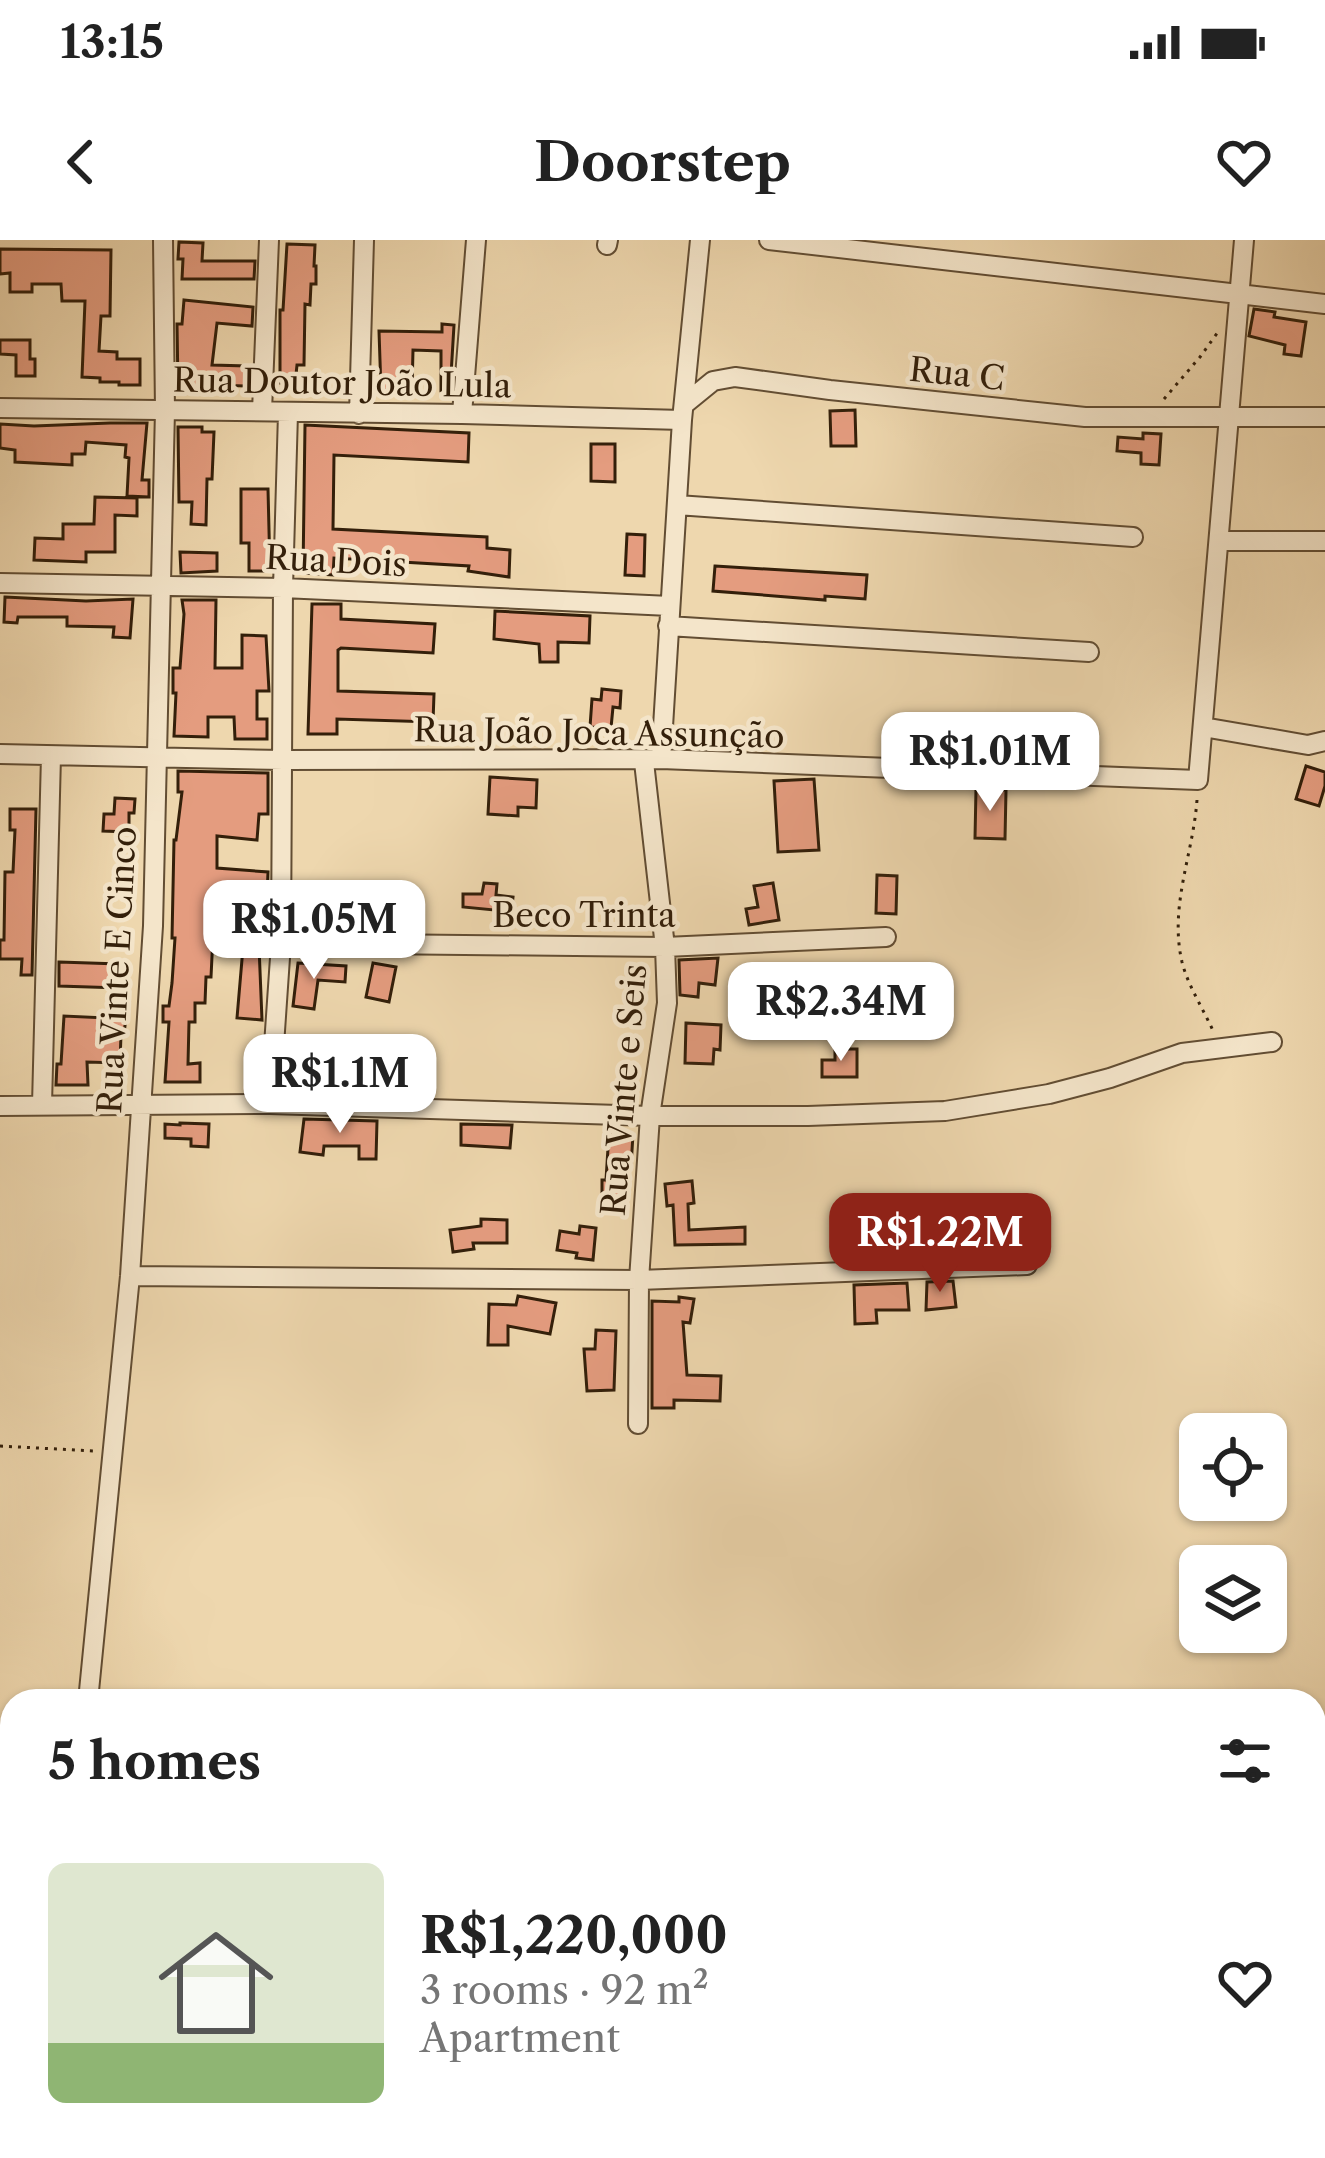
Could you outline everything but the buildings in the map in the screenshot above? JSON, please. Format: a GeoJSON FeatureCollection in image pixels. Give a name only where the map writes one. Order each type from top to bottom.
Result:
{"type":"FeatureCollection","features":[{"type":"Feature","properties":{"kind":"street","name":"Rua Vinte E Cinco"},"geometry":{"type":"LineString","coordinates":[[89,1689],[130,1276],[153,926],[165,410],[163,240]]}},
{"type":"Feature","properties":{"kind":"street"},"geometry":{"type":"LineString","coordinates":[[262,411],[269,240]]}},
{"type":"Feature","properties":{"kind":"street"},"geometry":{"type":"LineString","coordinates":[[359,414],[364,240]]}},
{"type":"Feature","properties":{"kind":"street"},"geometry":{"type":"LineString","coordinates":[[462,414],[476,240]]}},
{"type":"Feature","properties":{"kind":"street","name":"Rua Vinte e Seis"},"geometry":{"type":"LineString","coordinates":[[638,1424],[638,1280],[650,1116],[667,1003],[653,760],[700,240]]}},
{"type":"Feature","properties":{"kind":"street"},"geometry":{"type":"LineString","coordinates":[[769,240],[1240,298],[1325,304]]}},
{"type":"Feature","properties":{"kind":"street"},"geometry":{"type":"LineString","coordinates":[[1198,780],[1244,240]]}},
{"type":"Feature","properties":{"kind":"street","name":"Rua C"},"geometry":{"type":"LineString","coordinates":[[684,412],[713,381],[734,376],[1061,415],[1325,417]]}},
{"type":"Feature","properties":{"kind":"street","name":"Rua Doutor João Lula"},"geometry":{"type":"LineString","coordinates":[[0,408],[359,414],[684,412]]}},
{"type":"Feature","properties":{"kind":"street"},"geometry":{"type":"LineString","coordinates":[[270,1104],[281,943],[288,413]]}},
{"type":"Feature","properties":{"kind":"street"},"geometry":{"type":"LineString","coordinates":[[677,505],[1133,537]]}},
{"type":"Feature","properties":{"kind":"street"},"geometry":{"type":"LineString","coordinates":[[1220,541],[1325,541]]}},
{"type":"Feature","properties":{"kind":"street","name":"Rua Dois"},"geometry":{"type":"LineString","coordinates":[[0,584],[283,588],[1089,652]]}},
{"type":"Feature","properties":{"kind":"street"},"geometry":{"type":"LineString","coordinates":[[1203,727],[1308,745],[1325,741]]}},
{"type":"Feature","properties":{"kind":"street","name":"Rua João Joca Assunção"},"geometry":{"type":"LineString","coordinates":[[0,754],[653,760],[1198,780]]}},
{"type":"Feature","properties":{"kind":"street"},"geometry":{"type":"LineString","coordinates":[[42,1105],[51,756]]}},
{"type":"Feature","properties":{"kind":"street","name":"Beco Trinta"},"geometry":{"type":"LineString","coordinates":[[281,943],[665,947],[886,937]]}},
{"type":"Feature","properties":{"kind":"street"},"geometry":{"type":"LineString","coordinates":[[0,1106],[270,1104],[650,1116],[945,1111],[1049,1094],[1182,1053],[1272,1042]]}},
{"type":"Feature","properties":{"kind":"street"},"geometry":{"type":"LineString","coordinates":[[130,1276],[638,1280],[1027,1265]]}},
{"type":"Feature","properties":{"kind":"path"},"geometry":{"type":"LineString","coordinates":[[1147,418],[1200,357],[1240,298]]}},
{"type":"Feature","properties":{"kind":"path"},"geometry":{"type":"LineString","coordinates":[[1198,780],[1195,826],[1179,895],[1178,931],[1183,966],[1222,1050]]}},
{"type":"Feature","properties":{"kind":"path"},"geometry":{"type":"LineString","coordinates":[[0,1446],[111,1452]]}}]}
